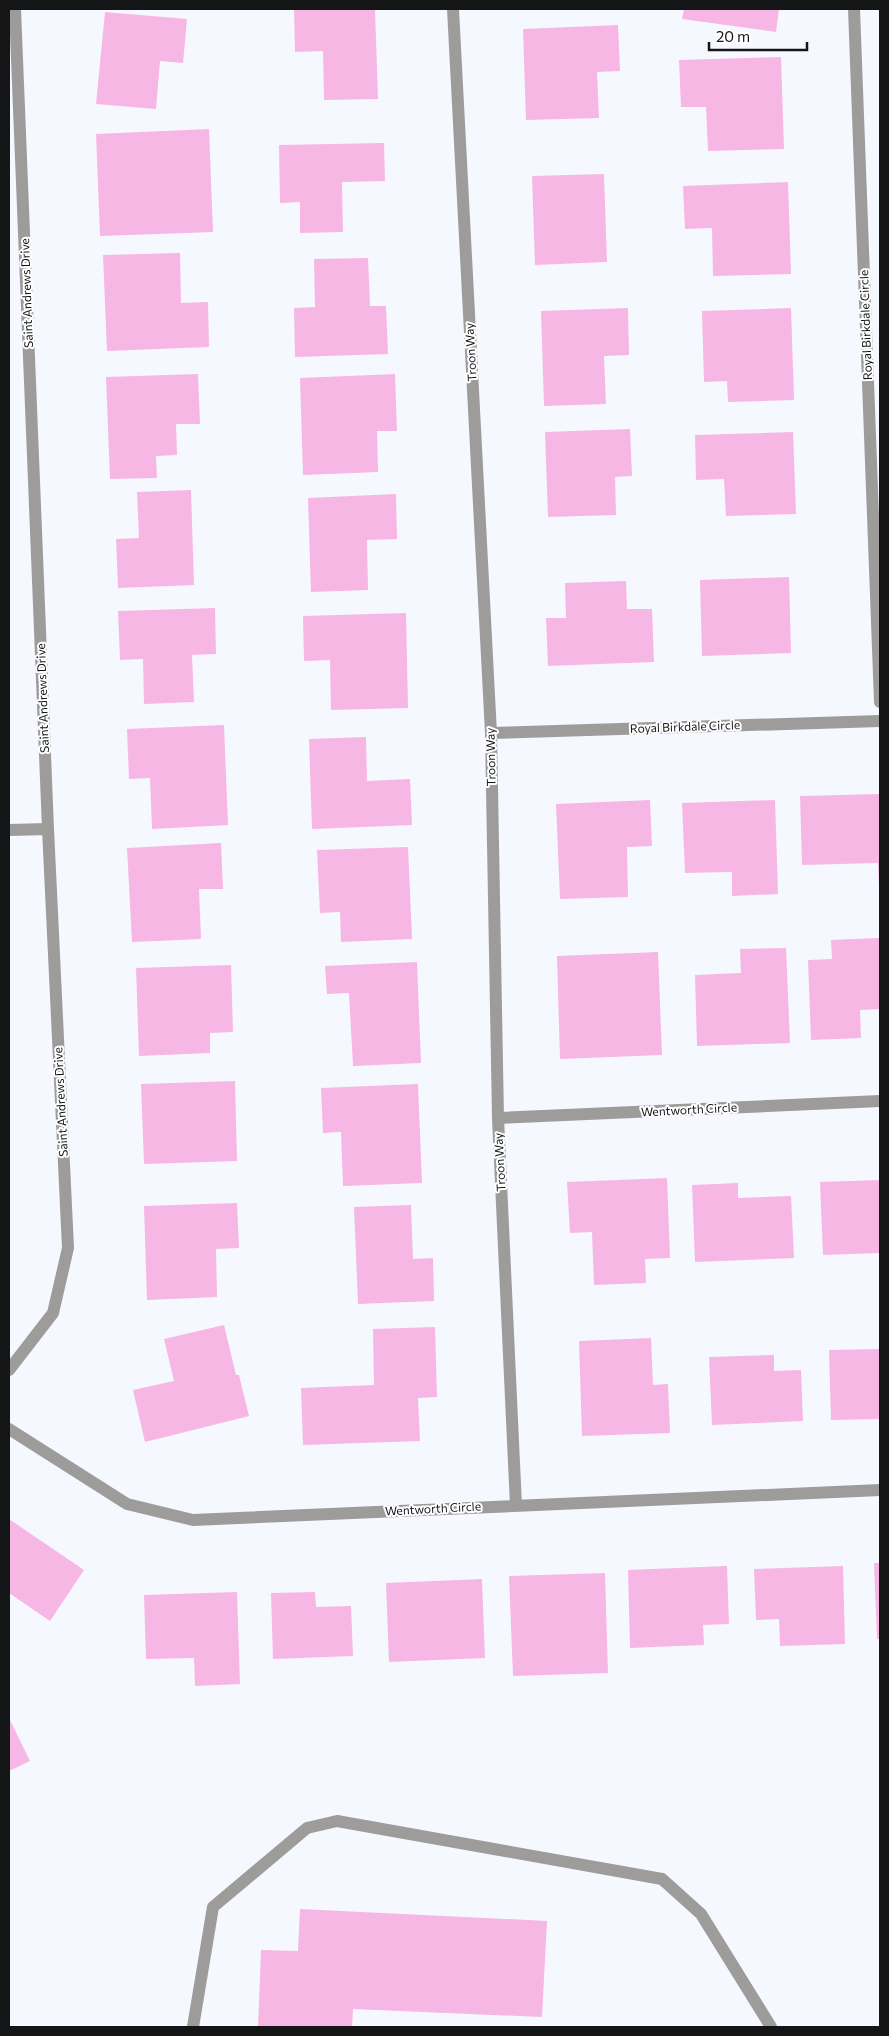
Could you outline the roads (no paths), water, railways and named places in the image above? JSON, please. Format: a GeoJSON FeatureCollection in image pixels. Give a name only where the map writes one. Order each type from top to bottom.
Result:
{"type":"FeatureCollection","features":[{"type":"Feature","properties":{"kind":"street","name":"Saint Andrews Drive"},"geometry":{"type":"LineString","coordinates":[[9,1370],[53,1313],[68,1248],[48,829],[15,9]]}},
{"type":"Feature","properties":{"kind":"street","name":"Troon Way"},"geometry":{"type":"LineString","coordinates":[[453,9],[491,733],[498,1118],[516,1506]]}},
{"type":"Feature","properties":{"kind":"street","name":"Royal Birkdale Circle"},"geometry":{"type":"LineString","coordinates":[[854,9],[880,702]]}},
{"type":"Feature","properties":{"kind":"street","name":"Royal Birkdale Circle"},"geometry":{"type":"LineString","coordinates":[[491,733],[880,721]]}},
{"type":"Feature","properties":{"kind":"street"},"geometry":{"type":"LineString","coordinates":[[9,830],[48,829]]}},
{"type":"Feature","properties":{"kind":"street","name":"Wentworth Circle"},"geometry":{"type":"LineString","coordinates":[[498,1118],[880,1101]]}},
{"type":"Feature","properties":{"kind":"street","name":"Wentworth Circle"},"geometry":{"type":"LineString","coordinates":[[9,1429],[127,1504],[193,1520],[880,1490]]}},
{"type":"Feature","properties":{"kind":"street"},"geometry":{"type":"LineString","coordinates":[[193,2027],[213,1907],[307,1828],[337,1821],[662,1879],[701,1914],[771,2027]]}}]}
